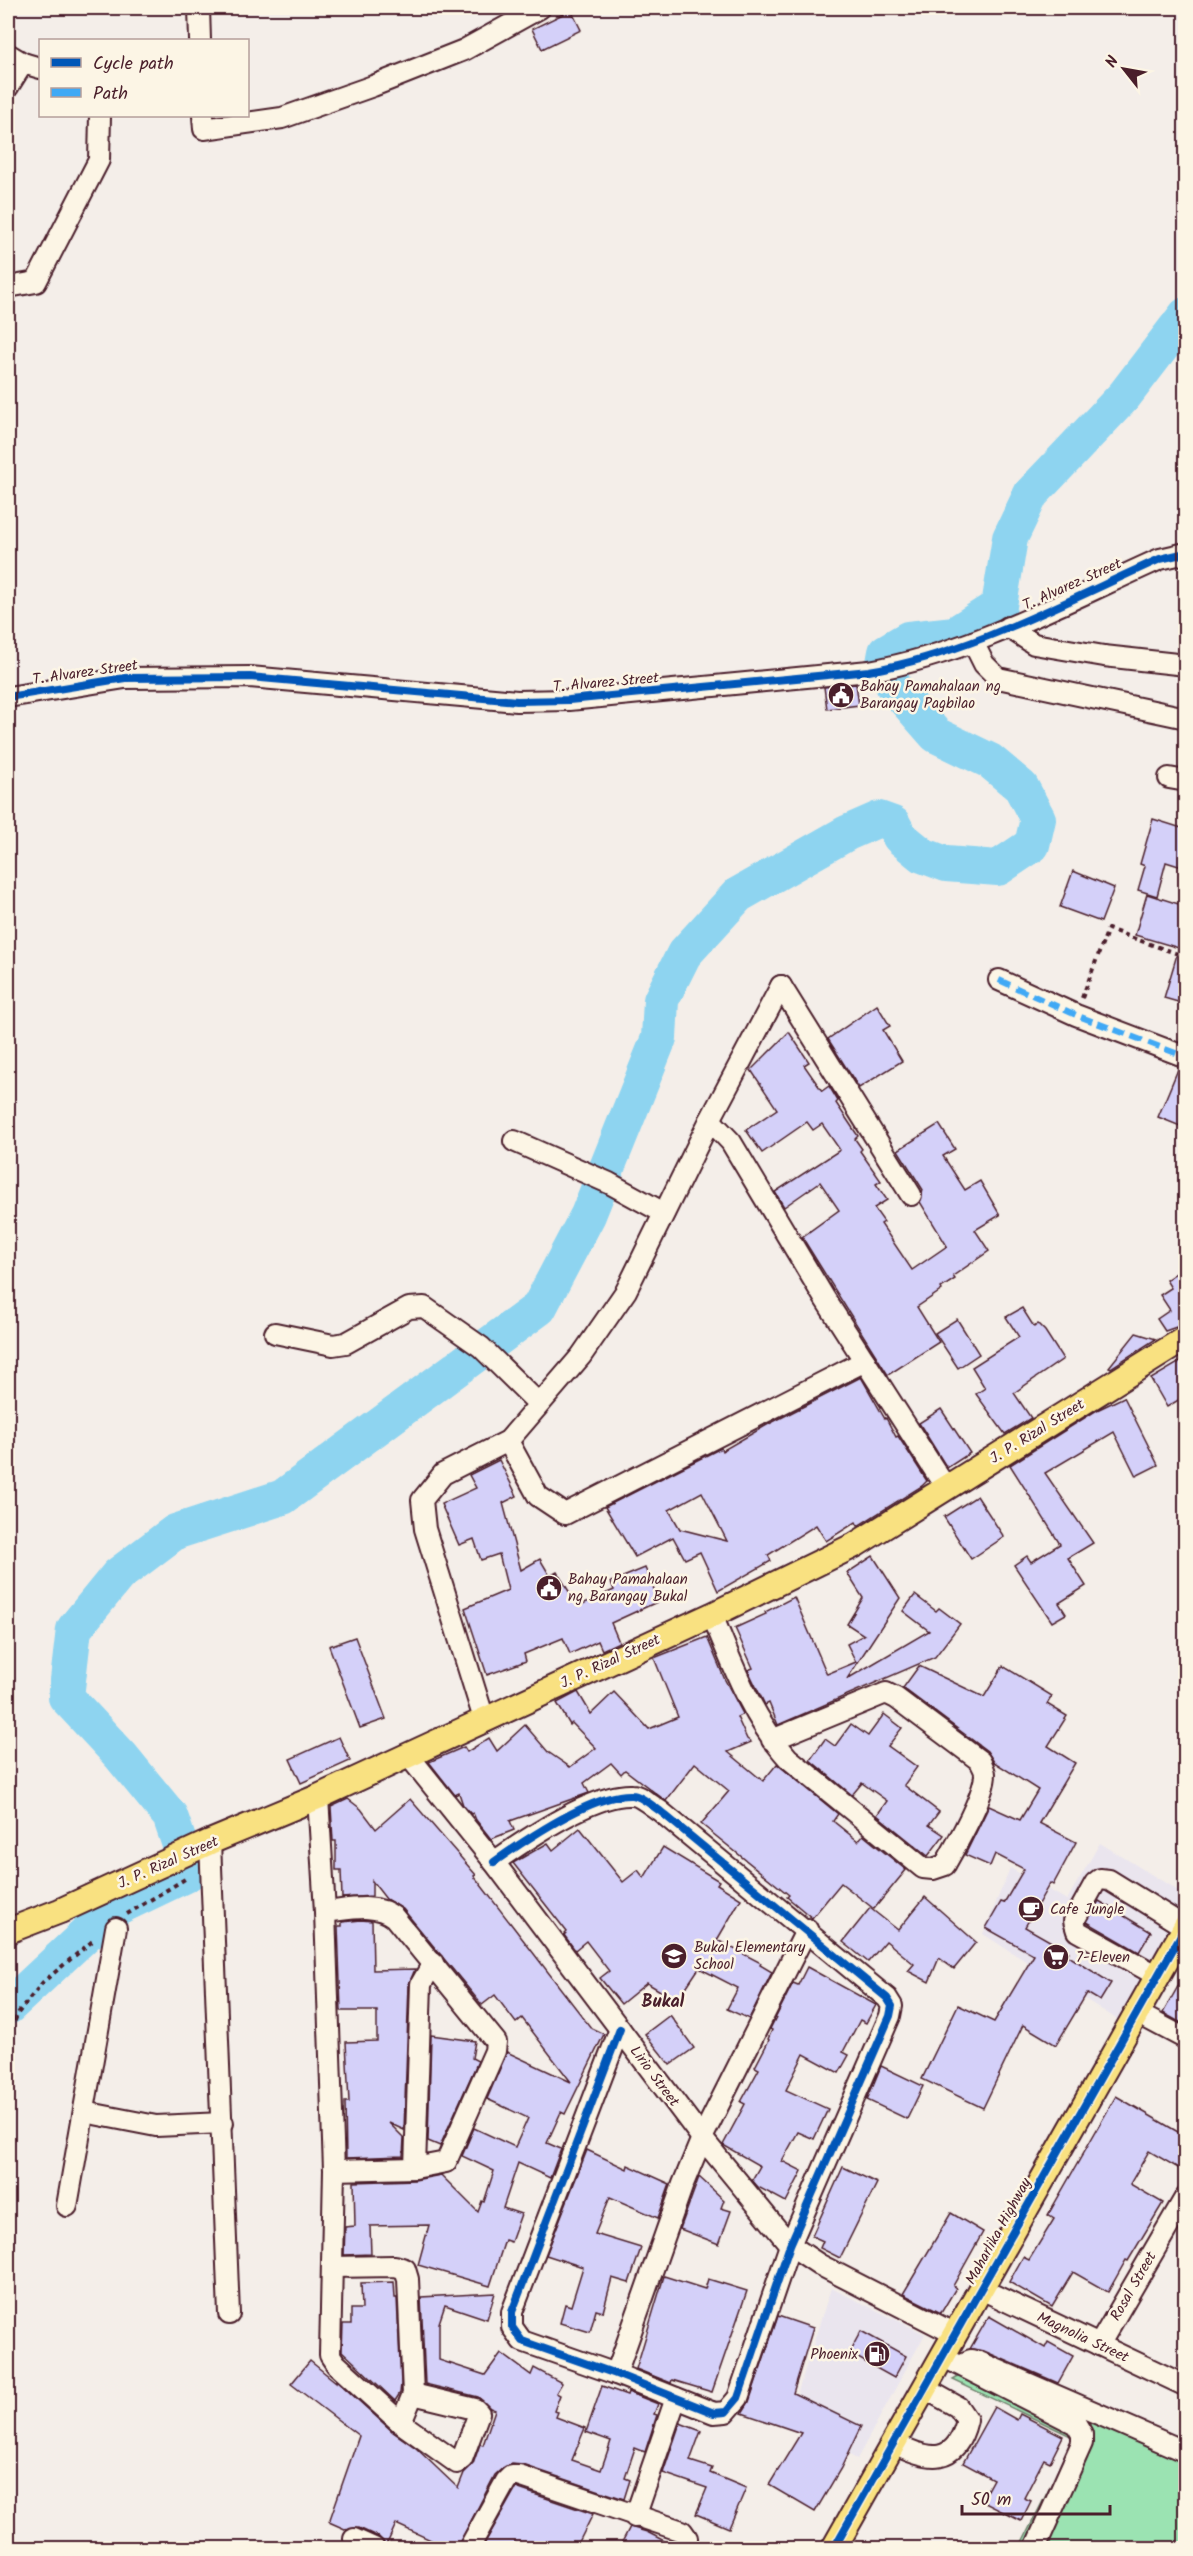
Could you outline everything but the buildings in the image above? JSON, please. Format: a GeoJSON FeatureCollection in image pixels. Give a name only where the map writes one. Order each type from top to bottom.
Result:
{"type":"FeatureCollection","features":[{"type":"Feature","properties":{"kind":"main road","name":"J. P. Rizal Street"},"geometry":{"type":"LineString","coordinates":[[8,1931],[60,1911],[210,1842],[318,1797],[712,1615],[855,1545],[1185,1338]]}},
{"type":"Feature","properties":{"kind":"main road","name":"Maharlika Highway"},"geometry":{"type":"LineString","coordinates":[[834,2548],[924,2388],[950,2361],[956,2334],[1185,1927]]}},
{"type":"Feature","properties":{"kind":"street"},"geometry":{"type":"LineString","coordinates":[[199,8],[200,39]]}},
{"type":"Feature","properties":{"kind":"street"},"geometry":{"type":"LineString","coordinates":[[203,117],[204,129],[282,118],[373,86],[464,50],[540,8]]}},
{"type":"Feature","properties":{"kind":"street"},"geometry":{"type":"LineString","coordinates":[[8,87],[24,62]]}},
{"type":"Feature","properties":{"kind":"street"},"geometry":{"type":"LineString","coordinates":[[8,287],[36,282],[99,160],[100,117]]}},
{"type":"Feature","properties":{"kind":"street","name":"T. Alvarez Street"},"geometry":{"type":"LineString","coordinates":[[8,697],[125,678],[250,677],[517,701],[569,700],[869,671],[903,665],[973,642],[1160,560],[1185,553]]}},
{"type":"Feature","properties":{"kind":"street"},"geometry":{"type":"LineString","coordinates":[[1008,627],[1034,644],[1104,656],[1185,665]]}},
{"type":"Feature","properties":{"kind":"street"},"geometry":{"type":"LineString","coordinates":[[973,642],[984,663],[998,678],[1185,718]]}},
{"type":"Feature","properties":{"kind":"street"},"geometry":{"type":"LineString","coordinates":[[999,980],[1076,1015],[1185,1058]]}},
{"type":"Feature","properties":{"kind":"street"},"geometry":{"type":"LineString","coordinates":[[484,1719],[425,1529],[422,1500],[443,1474],[508,1441],[581,1356],[626,1291],[710,1120],[781,986],[912,1195]]}},
{"type":"Feature","properties":{"kind":"street"},"geometry":{"type":"LineString","coordinates":[[710,1120],[731,1142],[946,1488]]}},
{"type":"Feature","properties":{"kind":"street"},"geometry":{"type":"LineString","coordinates":[[514,1141],[609,1183],[664,1213]]}},
{"type":"Feature","properties":{"kind":"street"},"geometry":{"type":"LineString","coordinates":[[275,1333],[333,1345],[346,1343],[409,1308],[424,1307],[485,1352],[539,1404]]}},
{"type":"Feature","properties":{"kind":"street"},"geometry":{"type":"LineString","coordinates":[[508,1441],[538,1496],[565,1514],[865,1361]]}},
{"type":"Feature","properties":{"kind":"street"},"geometry":{"type":"LineString","coordinates":[[712,1615],[755,1713],[772,1740],[788,1758],[923,1868],[933,1869],[945,1865],[967,1825],[984,1782],[985,1772],[980,1761],[896,1698],[886,1693],[772,1740]]}},
{"type":"Feature","properties":{"kind":"street","name":"Lirio Street"},"geometry":{"type":"LineString","coordinates":[[408,1755],[494,1862],[702,2138],[790,2245],[820,2265],[956,2334]]}},
{"type":"Feature","properties":{"kind":"street"},"geometry":{"type":"LineString","coordinates":[[494,1862],[530,1837],[604,1799],[634,1795],[660,1811],[807,1929],[887,1998],[892,2006],[890,2016],[790,2245],[738,2398],[726,2412],[714,2413],[616,2374],[522,2342],[512,2327],[512,2312],[620,2029]]}},
{"type":"Feature","properties":{"kind":"street"},"geometry":{"type":"LineString","coordinates":[[318,1797],[325,1912],[334,2170],[330,2355],[336,2364],[402,2423],[457,2463],[462,2459],[479,2413],[474,2409],[413,2394]]}},
{"type":"Feature","properties":{"kind":"street"},"geometry":{"type":"LineString","coordinates":[[210,1842],[229,2314]]}},
{"type":"Feature","properties":{"kind":"street"},"geometry":{"type":"LineString","coordinates":[[1158,1976],[1077,1931],[1074,1921],[1095,1883],[1100,1879],[1109,1880],[1185,1927]]}},
{"type":"Feature","properties":{"kind":"street"},"geometry":{"type":"LineString","coordinates":[[325,1912],[377,1908],[387,1911],[433,1963],[496,2042],[495,2051],[446,2162],[415,2168],[334,2170]]}},
{"type":"Feature","properties":{"kind":"street"},"geometry":{"type":"LineString","coordinates":[[67,2206],[116,1928]]}},
{"type":"Feature","properties":{"kind":"street"},"geometry":{"type":"LineString","coordinates":[[616,2374],[683,2184],[702,2138],[807,1929]]}},
{"type":"Feature","properties":{"kind":"street"},"geometry":{"type":"LineString","coordinates":[[415,2168],[421,1984],[433,1963]]}},
{"type":"Feature","properties":{"kind":"street"},"geometry":{"type":"LineString","coordinates":[[1137,2013],[1185,2039]]}},
{"type":"Feature","properties":{"kind":"street"},"geometry":{"type":"LineString","coordinates":[[84,2112],[156,2126],[223,2123]]}},
{"type":"Feature","properties":{"kind":"street","name":"Rosal Street"},"geometry":{"type":"LineString","coordinates":[[1100,2344],[1185,2196]]}},
{"type":"Feature","properties":{"kind":"street"},"geometry":{"type":"LineString","coordinates":[[332,2266],[394,2266],[405,2269],[408,2279],[413,2394],[402,2423]]}},
{"type":"Feature","properties":{"kind":"street","name":"Magnolia Street"},"geometry":{"type":"LineString","coordinates":[[981,2289],[1185,2386]]}},
{"type":"Feature","properties":{"kind":"street"},"geometry":{"type":"LineString","coordinates":[[950,2361],[979,2361],[1185,2452]]}},
{"type":"Feature","properties":{"kind":"street"},"geometry":{"type":"LineString","coordinates":[[950,2361],[1076,2424],[1082,2434],[1082,2443],[1035,2548]]}},
{"type":"Feature","properties":{"kind":"street"},"geometry":{"type":"LineString","coordinates":[[894,2443],[916,2454],[930,2457],[945,2456],[963,2438],[967,2420],[958,2407],[924,2388]]}},
{"type":"Feature","properties":{"kind":"street"},"geometry":{"type":"LineString","coordinates":[[635,2517],[676,2398]]}},
{"type":"Feature","properties":{"kind":"street"},"geometry":{"type":"LineString","coordinates":[[469,2548],[511,2476],[519,2476],[682,2531],[687,2538],[684,2548]]}},
{"type":"Feature","properties":{"kind":"street"},"geometry":{"type":"LineString","coordinates":[[354,2539],[374,2548]]}},
{"type":"Feature","properties":{"kind":"path"},"geometry":{"type":"LineString","coordinates":[[1076,1015],[1108,929],[1185,957]]}},
{"type":"Feature","properties":{"kind":"shaded area"},"geometry":{"type":"Polygon","coordinates":[[[1100,1843],[1185,1895],[1185,1900],[1118,2020],[983,1934],[1010,1868],[1067,1900],[1100,1843]]]}},
{"type":"Feature","properties":{"kind":"shaded area"},"geometry":{"type":"Polygon","coordinates":[[[831,2288],[925,2334],[857,2459],[788,2423],[831,2288]]]}},
{"type":"Feature","properties":{"kind":"green space"},"geometry":{"type":"Polygon","coordinates":[[[974,2368],[1185,2461],[1185,2548],[1019,2548],[1075,2438],[953,2380],[974,2368]]]}},
{"type":"Feature","properties":{"kind":"waterway"},"geometry":{"type":"LineString","coordinates":[[180,1845],[170,1816],[121,1756],[66,1697],[74,1629],[118,1575],[175,1532],[283,1497],[539,1308],[588,1215],[659,1038],[661,1000],[684,954],[738,895],[847,833],[879,819],[893,824],[900,837],[922,855],[946,864],[998,868],[1032,845],[1038,819],[1021,787],[990,761],[936,735],[894,687],[884,663],[886,652],[908,639],[955,634],[999,606],[1010,538],[1031,494],[1124,396],[1186,315]]}},
{"type":"Feature","properties":{"kind":"waterway"},"geometry":{"type":"LineString","coordinates":[[8,2007],[112,1910],[187,1874],[188,1869]]}},
{"type":"Feature","properties":{"kind":"marked path"},"geometry":{"type":"LineString","coordinates":[[999,980],[1076,1015],[1186,1057]]}},
{"type":"Feature","properties":{"kind":"cycle path"},"geometry":{"type":"LineString","coordinates":[[8,697],[125,678],[250,677],[517,701],[569,700],[869,671],[907,663],[981,639],[1160,559],[1186,553]]}},
{"type":"Feature","properties":{"kind":"cycle path"},"geometry":{"type":"LineString","coordinates":[[494,1862],[560,1819],[616,1796],[635,1795],[660,1811],[887,1998],[892,2006],[890,2016],[790,2245],[738,2398],[726,2412],[714,2413],[616,2374],[522,2341],[512,2327],[512,2312],[620,2029]]}},
{"type":"Feature","properties":{"kind":"cycle path"},"geometry":{"type":"LineString","coordinates":[[834,2548],[1186,1926]]}},
{"type":"Feature","properties":{"kind":"place","name":"Bahay Pamahalaan ng Barangay Pagbilao"},"geometry":{"type":"Point","coordinates":[841,695]}},
{"type":"Feature","properties":{"kind":"place","name":"Bahay Pamahalaan ng Barangay Bukal"},"geometry":{"type":"Point","coordinates":[549,1588]}},
{"type":"Feature","properties":{"kind":"place","name":"Cafe Jungle"},"geometry":{"type":"Point","coordinates":[1031,1909]}},
{"type":"Feature","properties":{"kind":"place","name":"Bukal Elementary School"},"geometry":{"type":"Point","coordinates":[674,1956]}},
{"type":"Feature","properties":{"kind":"place","name":"7-Eleven"},"geometry":{"type":"Point","coordinates":[1056,1957]}},
{"type":"Feature","properties":{"kind":"place","name":"Phoenix"},"geometry":{"type":"Point","coordinates":[877,2354]}},
{"type":"Feature","properties":{"kind":"district","name":"Bukal"},"geometry":{"type":"Point","coordinates":[663,2001]}}]}
